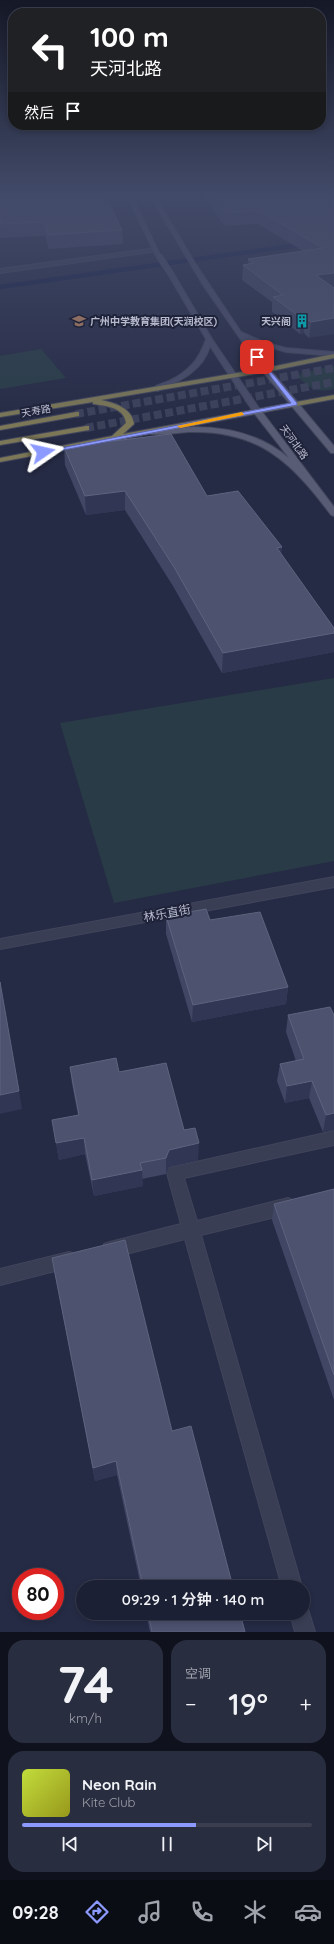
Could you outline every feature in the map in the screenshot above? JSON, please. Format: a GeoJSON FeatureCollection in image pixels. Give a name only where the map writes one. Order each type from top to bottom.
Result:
{"type":"FeatureCollection","features":[{"type":"Feature","properties":{"kind":"highway"},"geometry":{"type":"LineString","coordinates":[[0,415],[266,370],[334,355]]}},
{"type":"Feature","properties":{"kind":"highway"},"geometry":{"type":"LineString","coordinates":[[0,460],[334,397]]}},
{"type":"Feature","properties":{"kind":"highway"},"geometry":{"type":"LineString","coordinates":[[80,402],[108,403],[126,414],[130,420],[130,424],[114,438]]}},
{"type":"Feature","properties":{"kind":"highway","name":"天寿路"},"geometry":{"type":"LineString","coordinates":[[0,428],[76,414]]}},
{"type":"Feature","properties":{"kind":"highway"},"geometry":{"type":"LineString","coordinates":[[0,443],[86,428]]}},
{"type":"Feature","properties":{"kind":"main road","name":"天河北路"},"geometry":{"type":"LineString","coordinates":[[170,272],[232,376],[334,513]]}},
{"type":"Feature","properties":{"kind":"main road","name":"天河北路"},"geometry":{"type":"LineString","coordinates":[[196,272],[237,332],[266,370],[334,451]]}},
{"type":"Feature","properties":{"kind":"main road"},"geometry":{"type":"LineString","coordinates":[[237,332],[252,341],[268,345],[302,352],[334,355]]}},
{"type":"Feature","properties":{"kind":"main road"},"geometry":{"type":"LineString","coordinates":[[155,389],[177,380],[195,368],[206,354],[209,339]]}},
{"type":"Feature","properties":{"kind":"main road"},"geometry":{"type":"LineString","coordinates":[[114,438],[167,430],[199,429],[238,435],[256,440],[271,449],[308,480]]}},
{"type":"Feature","properties":{"kind":"street","name":"林乐直街"},"geometry":{"type":"LineString","coordinates":[[0,944],[334,882]]}},
{"type":"Feature","properties":{"kind":"street"},"geometry":{"type":"LineString","coordinates":[[290,1580],[175,1173],[334,1138]]}},
{"type":"Feature","properties":{"kind":"street"},"geometry":{"type":"LineString","coordinates":[[0,1277],[304,1202]]}},
{"type":"Feature","properties":{"kind":"street"},"geometry":{"type":"LineString","coordinates":[[302,1620],[305,1632]]}},
{"type":"Feature","properties":{"kind":"shaded area"},"geometry":{"type":"Polygon","coordinates":[[[41,349],[66,378],[0,389],[0,356],[41,349]]]}},
{"type":"Feature","properties":{"kind":"shaded area"},"geometry":{"type":"Polygon","coordinates":[[[334,366],[334,389],[314,389],[298,377],[301,373],[334,366]]]}},
{"type":"Feature","properties":{"kind":"shaded area"},"geometry":{"type":"Polygon","coordinates":[[[334,678],[334,861],[114,903],[60,723],[334,678]]]}},
{"type":"Feature","properties":{"kind":"building"},"geometry":{"type":"Polygon","coordinates":[[[253,272],[334,272],[316,275],[334,288],[334,318],[311,322],[305,318],[301,318],[273,297],[283,295],[253,272]]]}},
{"type":"Feature","properties":{"kind":"building"},"geometry":{"type":"Polygon","coordinates":[[[171,434],[207,496],[238,491],[282,547],[277,548],[334,628],[334,633],[223,653],[174,567],[125,491],[85,496],[64,447],[171,434]]]}},
{"type":"Feature","properties":{"kind":"building"},"geometry":{"type":"Polygon","coordinates":[[[206,909],[210,920],[260,912],[288,987],[193,1005],[166,916],[206,909]]]}},
{"type":"Feature","properties":{"kind":"building"},"geometry":{"type":"Polygon","coordinates":[[[0,982],[19,1091],[0,1095],[0,982]]]}},
{"type":"Feature","properties":{"kind":"building"},"geometry":{"type":"Polygon","coordinates":[[[330,1007],[334,1015],[334,1113],[326,1115],[312,1081],[287,1086],[280,1064],[304,1059],[288,1015],[330,1007]]]}},
{"type":"Feature","properties":{"kind":"building"},"geometry":{"type":"Polygon","coordinates":[[[116,1058],[119,1072],[166,1063],[184,1130],[195,1128],[199,1143],[169,1150],[166,1158],[140,1163],[142,1170],[92,1180],[84,1138],[56,1143],[52,1120],[79,1115],[70,1067],[116,1058]]]}},
{"type":"Feature","properties":{"kind":"building"},"geometry":{"type":"Polygon","coordinates":[[[334,1189],[334,1375],[274,1204],[334,1189]]]}},
{"type":"Feature","properties":{"kind":"building"},"geometry":{"type":"Polygon","coordinates":[[[125,1240],[172,1431],[191,1426],[231,1580],[142,1580],[116,1461],[93,1468],[52,1258],[125,1240]]]}},
{"type":"Feature","properties":{"kind":"building"},"geometry":{"type":"Polygon","coordinates":[[[149,1620],[242,1620],[245,1632],[152,1632],[149,1620]]]}},
{"type":"Feature","properties":{"kind":"waterway"},"geometry":{"type":"LineString","coordinates":[[0,287],[105,272]]}},
{"type":"Feature","properties":{"kind":"tunnel"},"geometry":{"type":"LineString","coordinates":[[76,414],[334,368]]}},
{"type":"Feature","properties":{"kind":"tunnel"},"geometry":{"type":"LineString","coordinates":[[86,428],[334,382]]}},
{"type":"Feature","properties":{"kind":"slow traffic"},"geometry":{"type":"LineString","coordinates":[[180,426],[242,414]]}},
{"type":"Feature","properties":{"kind":"place","name":"广州中学教育集团(天润校区)"},"geometry":{"type":"Point","coordinates":[79,321]}},
{"type":"Feature","properties":{"kind":"place","name":"天兴阁"},"geometry":{"type":"Point","coordinates":[302,321]}},
{"type":"Feature","properties":{"kind":"route"},"geometry":{"type":"LineString","coordinates":[[43,452],[295,404],[257,357]]}}]}
